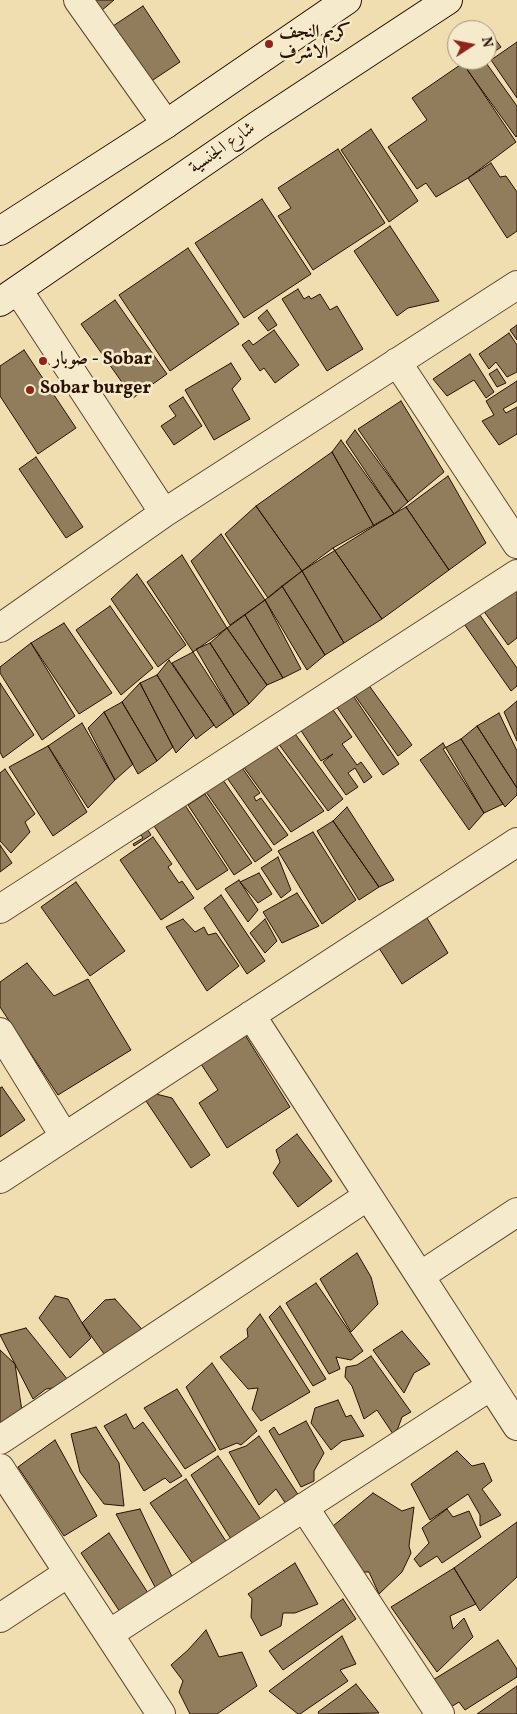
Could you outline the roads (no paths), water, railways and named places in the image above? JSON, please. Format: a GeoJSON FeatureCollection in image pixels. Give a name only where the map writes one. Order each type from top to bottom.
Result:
{"type":"FeatureCollection","features":[{"type":"Feature","properties":{"kind":"street"},"geometry":{"type":"LineString","coordinates":[[78,0],[166,124]]}},
{"type":"Feature","properties":{"kind":"street"},"geometry":{"type":"LineString","coordinates":[[0,231],[166,124],[348,0]]}},
{"type":"Feature","properties":{"kind":"street","name":"شارع الجنسية"},"geometry":{"type":"LineString","coordinates":[[9,296],[258,125],[448,0]]}},
{"type":"Feature","properties":{"kind":"street"},"geometry":{"type":"LineString","coordinates":[[0,628],[164,512],[517,285]]}},
{"type":"Feature","properties":{"kind":"street"},"geometry":{"type":"LineString","coordinates":[[9,296],[164,512]]}},
{"type":"Feature","properties":{"kind":"street"},"geometry":{"type":"LineString","coordinates":[[398,362],[517,544]]}},
{"type":"Feature","properties":{"kind":"street"},"geometry":{"type":"LineString","coordinates":[[0,909],[517,574]]}},
{"type":"Feature","properties":{"kind":"street"},"geometry":{"type":"LineString","coordinates":[[0,1180],[64,1136],[517,842]]}},
{"type":"Feature","properties":{"kind":"street"},"geometry":{"type":"LineString","coordinates":[[251,1015],[517,1426]]}},
{"type":"Feature","properties":{"kind":"street"},"geometry":{"type":"LineString","coordinates":[[0,1032],[64,1136]]}},
{"type":"Feature","properties":{"kind":"street"},"geometry":{"type":"LineString","coordinates":[[0,1440],[368,1196]]}},
{"type":"Feature","properties":{"kind":"street"},"geometry":{"type":"LineString","coordinates":[[420,1276],[517,1212]]}},
{"type":"Feature","properties":{"kind":"street"},"geometry":{"type":"LineString","coordinates":[[109,1634],[491,1386]]}},
{"type":"Feature","properties":{"kind":"street"},"geometry":{"type":"LineString","coordinates":[[1,1473],[161,1714]]}},
{"type":"Feature","properties":{"kind":"street"},"geometry":{"type":"LineString","coordinates":[[304,1507],[440,1714]]}},
{"type":"Feature","properties":{"kind":"street"},"geometry":{"type":"LineString","coordinates":[[0,1618],[68,1572]]}},
{"type":"Feature","properties":{"kind":"place","name":"كريم النجف الاشرف"},"geometry":{"type":"Point","coordinates":[269,44]}},
{"type":"Feature","properties":{"kind":"place","name":"صوبار - Sobar"},"geometry":{"type":"Point","coordinates":[43,361]}},
{"type":"Feature","properties":{"kind":"place","name":"Sobar burger"},"geometry":{"type":"Point","coordinates":[30,390]}}]}
